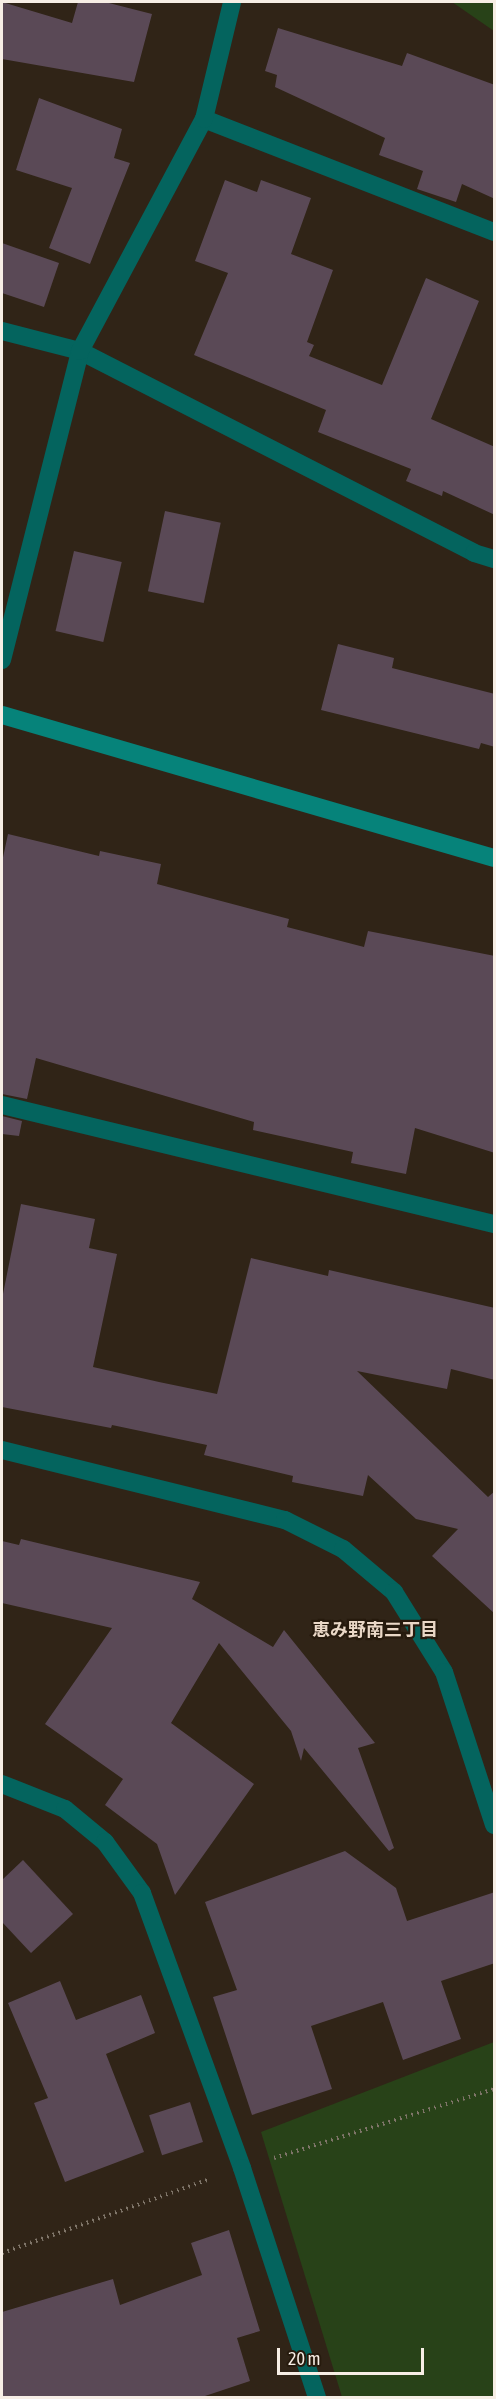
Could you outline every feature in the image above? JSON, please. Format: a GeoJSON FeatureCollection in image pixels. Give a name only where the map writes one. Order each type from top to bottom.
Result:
{"type":"FeatureCollection","features":[{"type":"Feature","properties":{"kind":"street"},"geometry":{"type":"LineString","coordinates":[[2,660],[80,351],[204,119],[232,2]]}},
{"type":"Feature","properties":{"kind":"street"},"geometry":{"type":"LineString","coordinates":[[204,119],[495,232]]}},
{"type":"Feature","properties":{"kind":"street"},"geometry":{"type":"LineString","coordinates":[[2,331],[80,351],[474,553],[495,559]]}},
{"type":"Feature","properties":{"kind":"street"},"geometry":{"type":"LineString","coordinates":[[2,715],[495,858]]}},
{"type":"Feature","properties":{"kind":"street"},"geometry":{"type":"LineString","coordinates":[[2,1105],[495,1224]]}},
{"type":"Feature","properties":{"kind":"street"},"geometry":{"type":"LineString","coordinates":[[2,1450],[285,1520],[343,1549],[394,1592],[444,1672],[495,1825]]}},
{"type":"Feature","properties":{"kind":"street"},"geometry":{"type":"LineString","coordinates":[[2,1784],[64,1809],[105,1842],[142,1893],[242,2168],[317,2397]]}},
{"type":"Feature","properties":{"kind":"green space"},"geometry":{"type":"Polygon","coordinates":[[[452,2],[494,2],[494,31],[452,2]]]}},
{"type":"Feature","properties":{"kind":"green space"},"geometry":{"type":"Polygon","coordinates":[[[494,2042],[494,2397],[342,2397],[261,2132],[494,2042]]]}},
{"type":"Feature","properties":{"kind":"building"},"geometry":{"type":"Polygon","coordinates":[[[2,2],[72,23],[78,2],[105,2],[152,14],[134,82],[2,59],[2,2]]]}},
{"type":"Feature","properties":{"kind":"building"},"geometry":{"type":"Polygon","coordinates":[[[278,28],[402,66],[407,53],[495,85],[495,199],[462,184],[456,202],[417,189],[423,171],[379,155],[385,138],[275,87],[277,75],[265,71],[278,28]]]}},
{"type":"Feature","properties":{"kind":"building"},"geometry":{"type":"Polygon","coordinates":[[[39,98],[122,129],[114,158],[130,163],[90,264],[49,248],[72,188],[16,170],[39,98]]]}},
{"type":"Feature","properties":{"kind":"building"},"geometry":{"type":"Polygon","coordinates":[[[225,180],[257,192],[261,180],[311,198],[291,254],[333,270],[307,342],[314,345],[309,356],[382,385],[426,278],[479,301],[431,419],[495,447],[495,515],[443,491],[442,496],[406,481],[411,469],[318,432],[326,410],[194,355],[228,273],[195,261],[225,180]]]}},
{"type":"Feature","properties":{"kind":"building"},"geometry":{"type":"Polygon","coordinates":[[[2,243],[59,263],[44,307],[2,293],[2,243]]]}},
{"type":"Feature","properties":{"kind":"building"},"geometry":{"type":"Polygon","coordinates":[[[165,511],[221,523],[204,603],[148,591],[165,511]]]}},
{"type":"Feature","properties":{"kind":"building"},"geometry":{"type":"Polygon","coordinates":[[[74,551],[122,562],[103,642],[56,631],[74,551]]]}},
{"type":"Feature","properties":{"kind":"building"},"geometry":{"type":"Polygon","coordinates":[[[338,644],[394,658],[392,668],[495,694],[495,747],[481,743],[479,749],[321,710],[338,644]]]}},
{"type":"Feature","properties":{"kind":"building"},"geometry":{"type":"Polygon","coordinates":[[[8,834],[99,856],[100,851],[161,864],[157,884],[289,919],[287,927],[364,947],[368,931],[495,956],[495,1153],[415,1128],[406,1174],[351,1163],[353,1152],[253,1130],[254,1122],[36,1058],[27,1099],[2,1094],[2,862],[8,834]]]}},
{"type":"Feature","properties":{"kind":"building"},"geometry":{"type":"Polygon","coordinates":[[[2,1116],[22,1121],[19,1136],[2,1134],[2,1116]]]}},
{"type":"Feature","properties":{"kind":"building"},"geometry":{"type":"Polygon","coordinates":[[[21,1204],[95,1219],[89,1248],[117,1254],[93,1367],[159,1382],[217,1394],[251,1258],[328,1276],[329,1270],[495,1308],[495,1380],[451,1369],[447,1389],[357,1371],[488,1497],[495,1491],[495,1614],[432,1556],[458,1529],[416,1519],[368,1475],[363,1496],[292,1482],[293,1476],[204,1455],[207,1445],[112,1425],[111,1428],[2,1407],[2,1299],[21,1204]]]}},
{"type":"Feature","properties":{"kind":"building"},"geometry":{"type":"Polygon","coordinates":[[[21,1539],[200,1582],[192,1599],[273,1647],[284,1630],[375,1743],[358,1748],[394,1848],[389,1851],[304,1748],[301,1761],[291,1731],[219,1643],[171,1723],[254,1784],[175,1895],[157,1844],[105,1805],[123,1779],[45,1724],[112,1628],[2,1603],[2,1541],[19,1545],[21,1539]]]}},
{"type":"Feature","properties":{"kind":"building"},"geometry":{"type":"Polygon","coordinates":[[[345,1851],[396,1888],[407,1921],[495,1892],[495,1963],[441,1981],[461,2039],[403,2060],[383,2002],[311,2026],[332,2089],[252,2115],[213,1997],[237,1990],[205,1902],[345,1851]]]}},
{"type":"Feature","properties":{"kind":"building"},"geometry":{"type":"Polygon","coordinates":[[[23,1860],[73,1914],[31,1953],[2,1922],[2,1880],[23,1860]]]}},
{"type":"Feature","properties":{"kind":"building"},"geometry":{"type":"Polygon","coordinates":[[[60,1981],[76,2020],[141,1995],[155,2033],[106,2054],[144,2152],[65,2182],[34,2103],[48,2098],[8,2003],[60,1981]]]}},
{"type":"Feature","properties":{"kind":"building"},"geometry":{"type":"Polygon","coordinates":[[[190,2102],[203,2142],[162,2155],[149,2115],[190,2102]]]}},
{"type":"Feature","properties":{"kind":"building"},"geometry":{"type":"Polygon","coordinates":[[[229,2230],[260,2331],[237,2338],[250,2381],[202,2397],[2,2397],[2,2312],[113,2279],[120,2305],[202,2275],[191,2243],[229,2230]]]}},
{"type":"Feature","properties":{"kind":"district","name":"恵み野南三丁目"},"geometry":{"type":"Point","coordinates":[375,1630]}}]}
